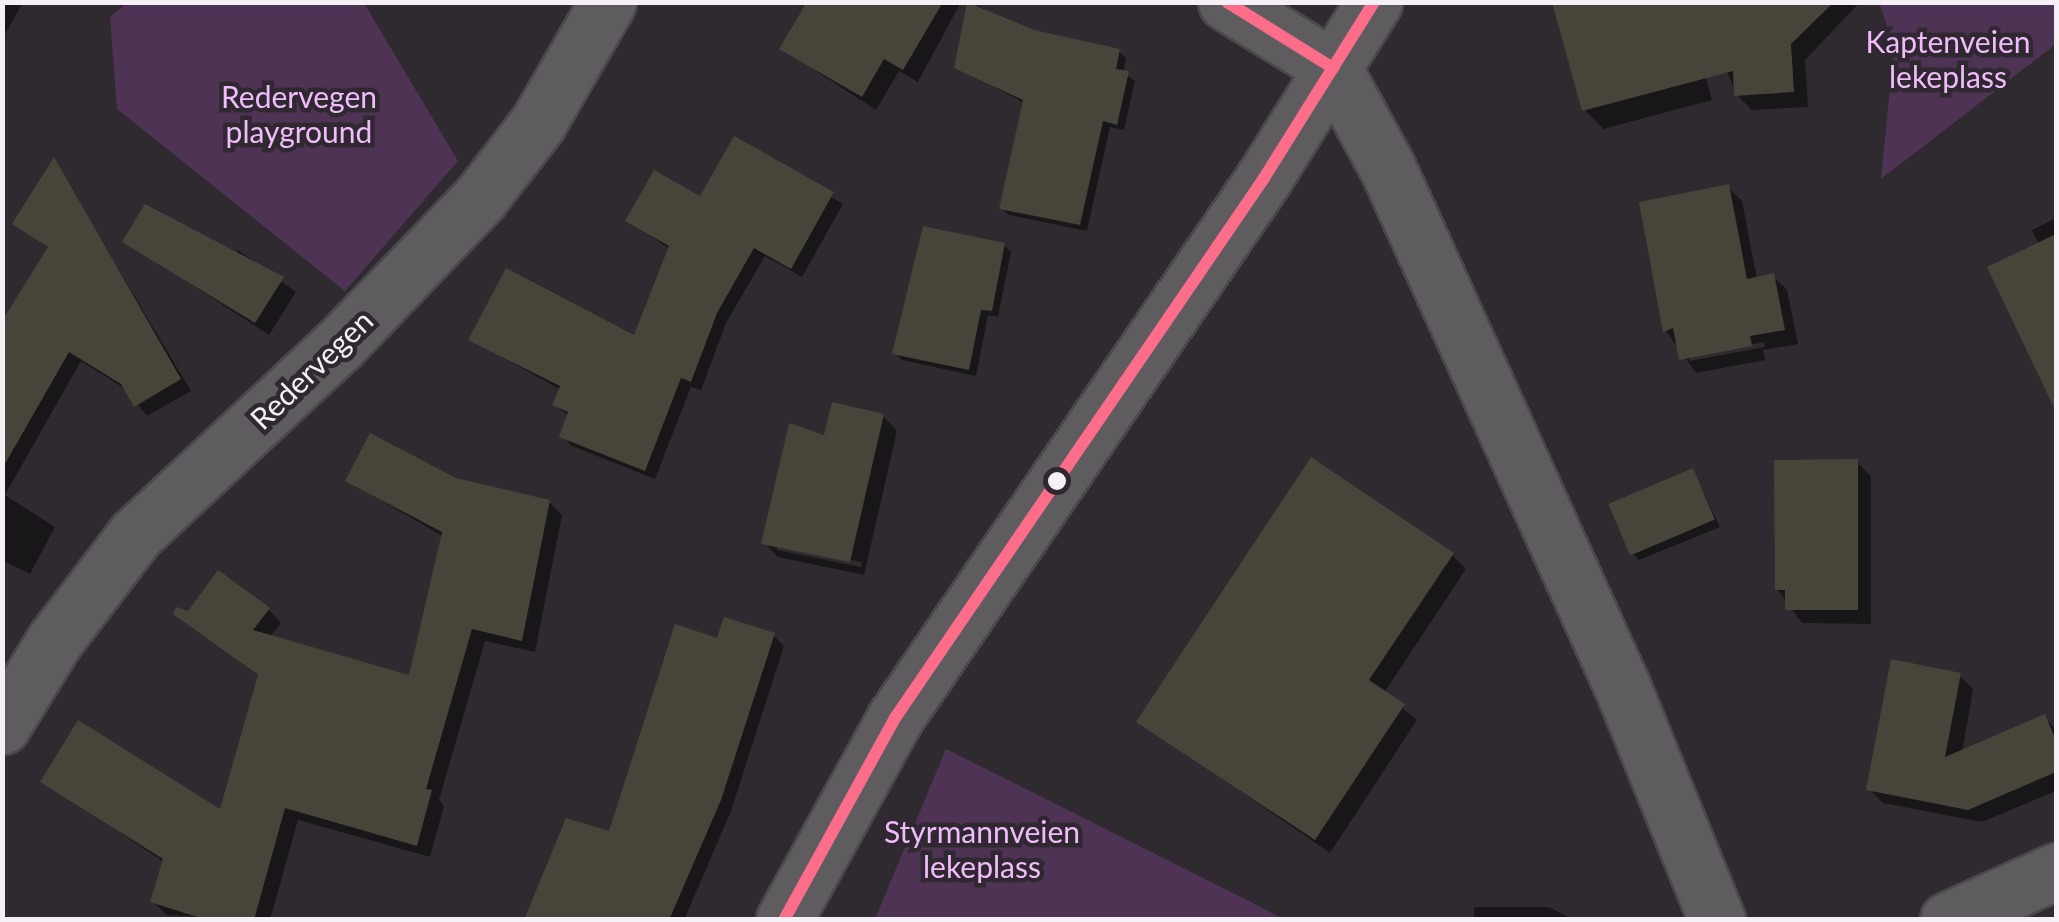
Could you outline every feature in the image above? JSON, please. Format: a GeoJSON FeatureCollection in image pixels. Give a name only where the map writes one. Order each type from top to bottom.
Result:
{"type":"FeatureCollection","features":[{"type":"Feature","properties":{"kind":"street","name":"Redervegen"},"geometry":{"type":"LineString","coordinates":[[2,726],[55,640],[135,535],[338,345],[480,198],[538,123],[608,2]]}},
{"type":"Feature","properties":{"kind":"street"},"geometry":{"type":"LineString","coordinates":[[1226,2],[1333,68],[1388,170],[1580,591],[1716,920]]}},
{"type":"Feature","properties":{"kind":"street"},"geometry":{"type":"LineString","coordinates":[[784,920],[895,718],[1374,2]]}},
{"type":"Feature","properties":{"kind":"street"},"geometry":{"type":"LineString","coordinates":[[1948,920],[2056,871]]}},
{"type":"Feature","properties":{"kind":"green space","name":"Kaptenveien lekeplass"},"geometry":{"type":"Polygon","coordinates":[[[1879,2],[2056,3],[2056,44],[1881,179],[1894,47],[1879,2]]]}},
{"type":"Feature","properties":{"kind":"green space","name":"Redervegen playground"},"geometry":{"type":"Polygon","coordinates":[[[127,3],[364,3],[458,161],[345,291],[117,109],[110,17],[127,3]]]}},
{"type":"Feature","properties":{"kind":"green space","name":"Styrmannveien lekeplass"},"geometry":{"type":"Polygon","coordinates":[[[946,749],[1253,903],[1283,919],[875,919],[946,749]]]}},
{"type":"Feature","properties":{"kind":"building"},"geometry":{"type":"Polygon","coordinates":[[[807,2],[943,2],[903,70],[884,59],[862,97],[779,49],[807,2]]]}},
{"type":"Feature","properties":{"kind":"building"},"geometry":{"type":"Polygon","coordinates":[[[967,2],[1034,30],[1120,49],[1116,69],[1129,71],[1117,125],[1103,121],[1080,225],[999,209],[1023,100],[954,68],[967,2]]]}},
{"type":"Feature","properties":{"kind":"building"},"geometry":{"type":"Polygon","coordinates":[[[1552,2],[1834,2],[1791,44],[1794,92],[1734,96],[1733,71],[1582,111],[1552,2]]]}},
{"type":"Feature","properties":{"kind":"building"},"geometry":{"type":"Polygon","coordinates":[[[734,136],[834,192],[791,269],[754,248],[717,313],[691,382],[681,378],[645,471],[559,437],[568,412],[552,405],[560,386],[468,340],[506,268],[634,335],[669,246],[625,221],[654,170],[700,196],[734,136]]]}},
{"type":"Feature","properties":{"kind":"building"},"geometry":{"type":"Polygon","coordinates":[[[54,157],[181,379],[134,407],[121,384],[69,352],[2,469],[2,321],[48,247],[12,224],[54,157]]]}},
{"type":"Feature","properties":{"kind":"building"},"geometry":{"type":"Polygon","coordinates":[[[1729,184],[1747,279],[1774,273],[1785,330],[1750,336],[1752,346],[1679,360],[1673,328],[1663,332],[1639,202],[1729,184]]]}},
{"type":"Feature","properties":{"kind":"building"},"geometry":{"type":"Polygon","coordinates":[[[145,204],[284,277],[255,323],[122,242],[145,204]]]}},
{"type":"Feature","properties":{"kind":"building"},"geometry":{"type":"Polygon","coordinates":[[[923,226],[1005,243],[992,311],[981,310],[969,370],[892,354],[923,226]]]}},
{"type":"Feature","properties":{"kind":"building"},"geometry":{"type":"Polygon","coordinates":[[[2056,234],[2056,412],[1987,267],[2056,234]]]}},
{"type":"Feature","properties":{"kind":"building"},"geometry":{"type":"Polygon","coordinates":[[[832,402],[884,414],[850,562],[761,544],[789,423],[824,435],[832,402]]]}},
{"type":"Feature","properties":{"kind":"building"},"geometry":{"type":"Polygon","coordinates":[[[370,433],[456,478],[550,500],[522,641],[472,629],[426,789],[432,790],[417,846],[285,808],[254,920],[207,920],[150,902],[163,859],[40,782],[78,720],[220,809],[258,675],[173,614],[176,607],[188,611],[218,570],[270,608],[253,630],[409,675],[442,532],[345,481],[370,433]]]}},
{"type":"Feature","properties":{"kind":"building"},"geometry":{"type":"Polygon","coordinates":[[[1311,457],[1454,553],[1369,680],[1405,704],[1315,840],[1136,722],[1311,457]]]}},
{"type":"Feature","properties":{"kind":"building"},"geometry":{"type":"Polygon","coordinates":[[[1858,459],[1858,610],[1785,610],[1785,590],[1775,590],[1774,460],[1858,459]]]}},
{"type":"Feature","properties":{"kind":"building"},"geometry":{"type":"Polygon","coordinates":[[[1693,468],[1715,520],[1630,555],[1608,504],[1693,468]]]}},
{"type":"Feature","properties":{"kind":"building"},"geometry":{"type":"Polygon","coordinates":[[[724,617],[775,633],[721,800],[669,920],[524,920],[566,818],[609,831],[675,624],[717,638],[724,617]]]}},
{"type":"Feature","properties":{"kind":"building"},"geometry":{"type":"Polygon","coordinates":[[[1891,659],[1961,673],[1945,757],[2045,714],[2056,741],[2056,772],[1968,810],[1866,790],[1891,659]]]}},
{"type":"Feature","properties":{"kind":"transit line"},"geometry":{"type":"LineString","coordinates":[[1227,2],[1333,68]]}},
{"type":"Feature","properties":{"kind":"transit line"},"geometry":{"type":"LineString","coordinates":[[784,920],[895,718],[1264,178],[1374,2]]}}]}
